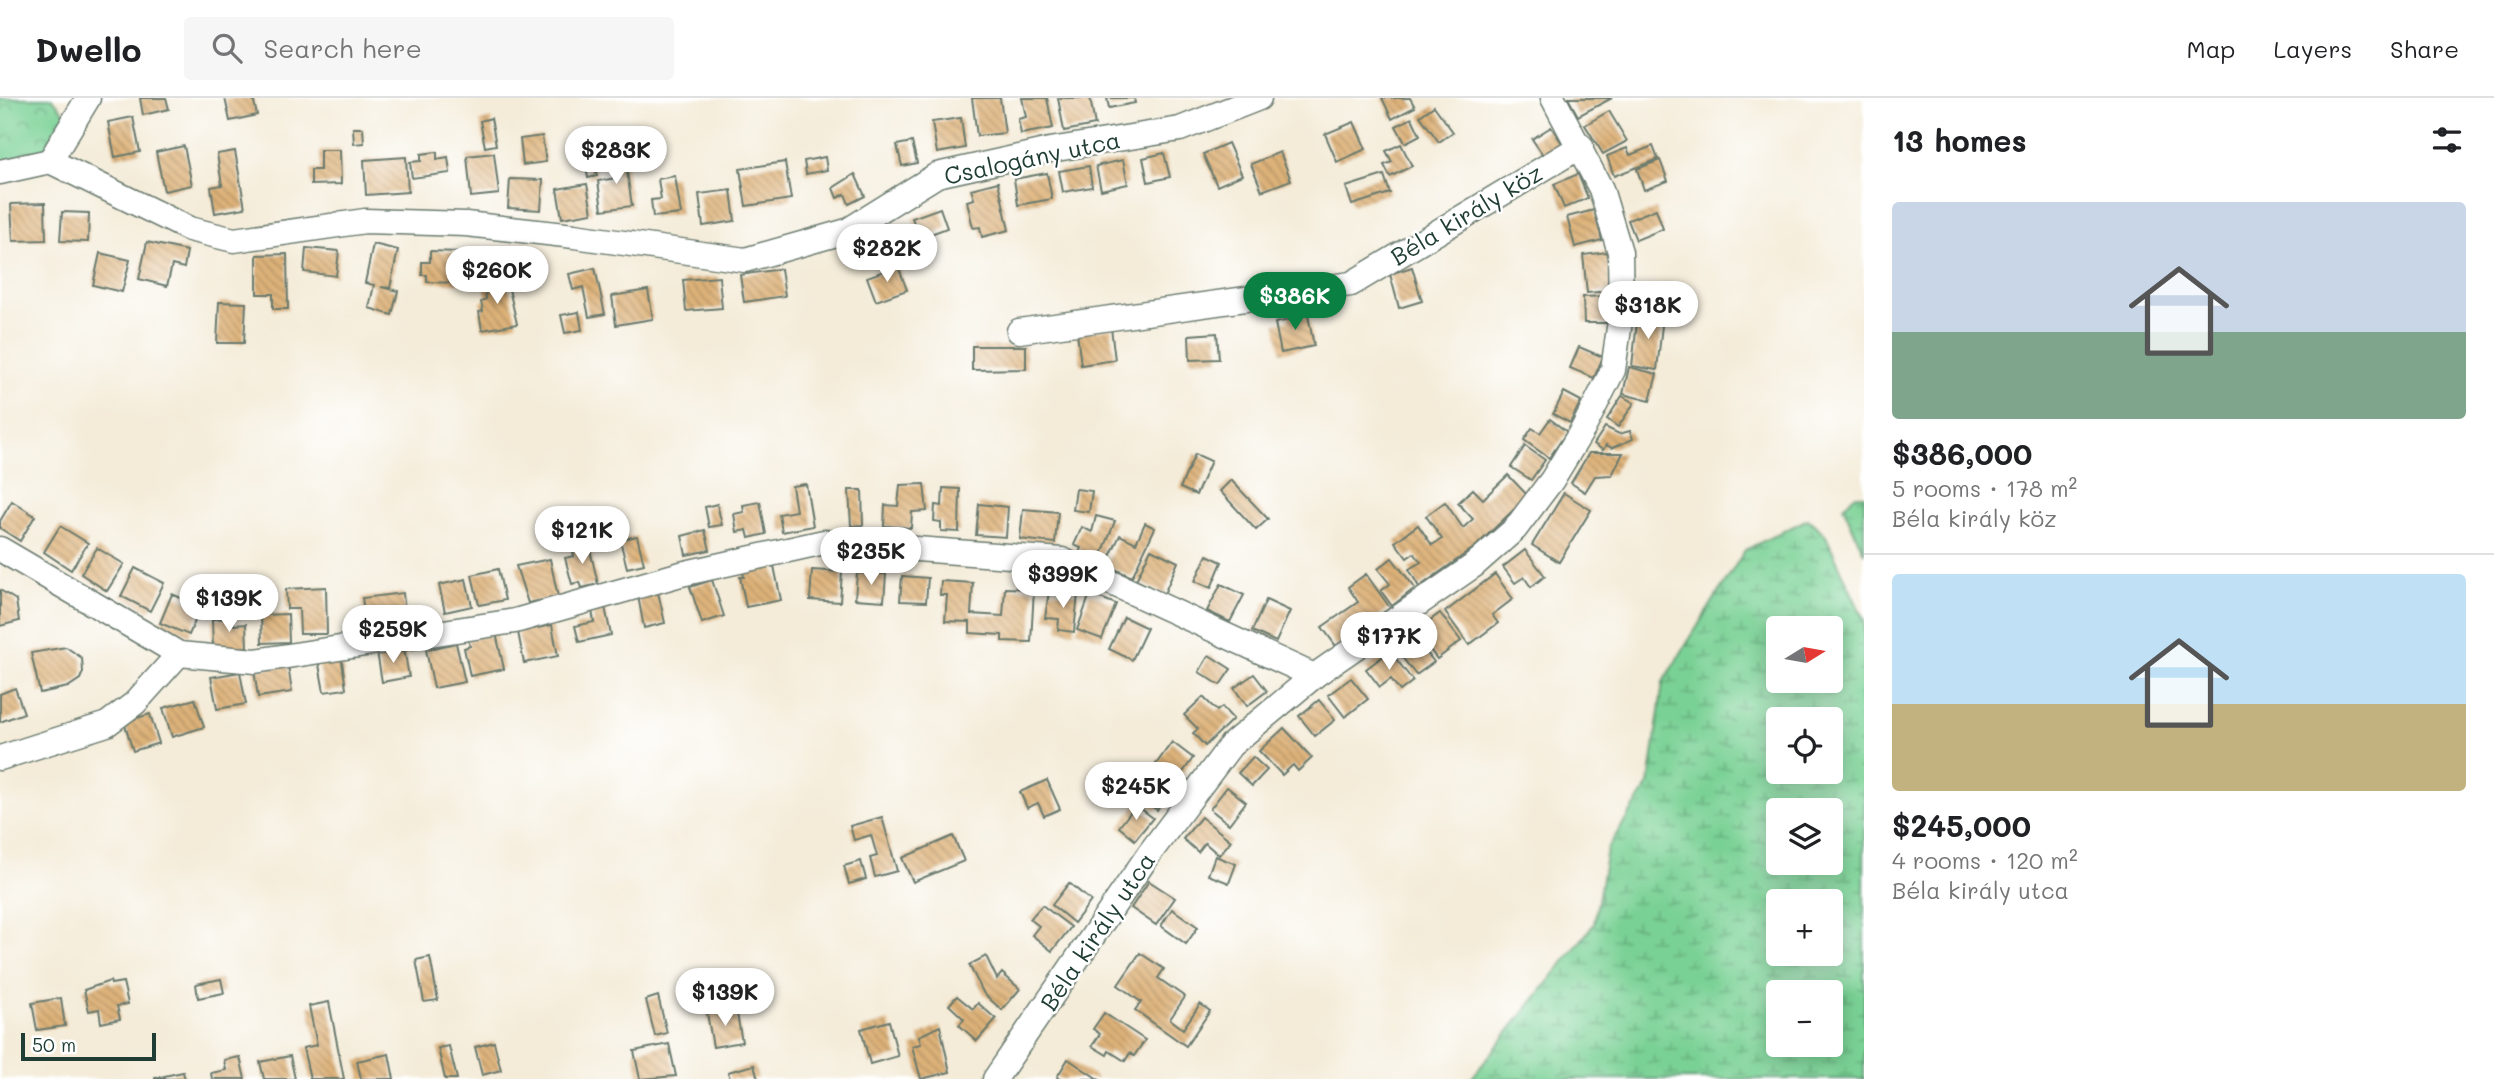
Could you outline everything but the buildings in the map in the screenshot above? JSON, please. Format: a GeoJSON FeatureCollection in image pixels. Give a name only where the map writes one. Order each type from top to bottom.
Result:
{"type":"FeatureCollection","features":[{"type":"Feature","properties":{"kind":"street"},"geometry":{"type":"LineString","coordinates":[[0,172],[50,161],[88,98]]}},
{"type":"Feature","properties":{"kind":"street","name":"Csalogány utca"},"geometry":{"type":"LineString","coordinates":[[50,161],[189,229],[234,240],[365,221],[466,224],[745,260],[847,231],[937,176],[1050,150],[1180,129],[1259,98]]}},
{"type":"Feature","properties":{"kind":"street","name":"Béla király utca"},"geometry":{"type":"LineString","coordinates":[[995,1079],[1149,855],[1231,745],[1314,676],[1473,566],[1516,529],[1552,480],[1589,417],[1613,370],[1621,314],[1620,252],[1601,189],[1581,146],[1553,98]]}},
{"type":"Feature","properties":{"kind":"street","name":"Béla király köz"},"geometry":{"type":"LineString","coordinates":[[1019,331],[1351,284],[1581,146]]}},
{"type":"Feature","properties":{"kind":"street"},"geometry":{"type":"LineString","coordinates":[[0,549],[179,654],[255,662],[515,621],[681,574],[824,542],[1062,560],[1314,676]]}},
{"type":"Feature","properties":{"kind":"street"},"geometry":{"type":"LineString","coordinates":[[0,758],[107,724],[135,703],[179,654]]}},
{"type":"Feature","properties":{"kind":"green space"},"geometry":{"type":"Polygon","coordinates":[[[0,98],[52,98],[71,120],[44,154],[0,163],[0,98]]]}},
{"type":"Feature","properties":{"kind":"green space"},"geometry":{"type":"Polygon","coordinates":[[[1856,495],[1864,495],[1864,553],[1843,506],[1856,495]]]}},
{"type":"Feature","properties":{"kind":"green space"},"geometry":{"type":"Polygon","coordinates":[[[1808,519],[1825,534],[1864,620],[1864,1079],[1471,1079],[1594,924],[1607,849],[1649,784],[1663,682],[1745,550],[1808,519]]]}}]}
